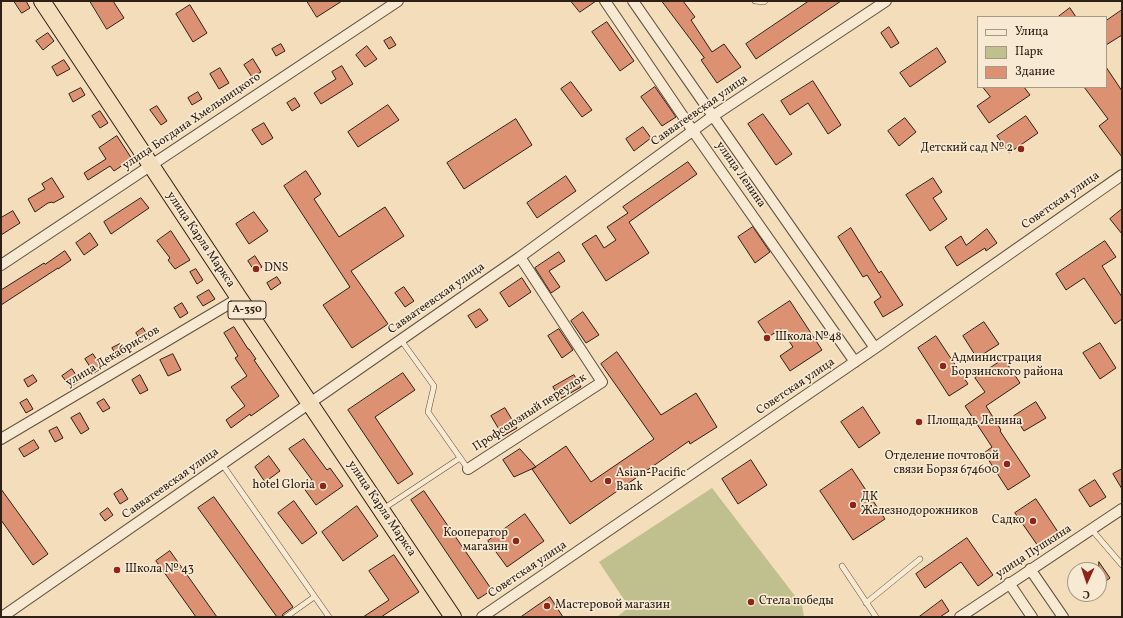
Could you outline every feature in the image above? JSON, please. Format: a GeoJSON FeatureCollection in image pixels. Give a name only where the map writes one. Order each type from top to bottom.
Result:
{"type":"FeatureCollection","features":[{"type":"Feature","properties":{"kind":"highway","name":"улица Карла Маркса"},"geometry":{"type":"LineString","coordinates":[[42,1],[150,166],[454,617]]}},
{"type":"Feature","properties":{"kind":"street","name":"улица Богдана Хмельницкого"},"geometry":{"type":"LineString","coordinates":[[1,265],[398,1]]}},
{"type":"Feature","properties":{"kind":"street","name":"улица Ленина"},"geometry":{"type":"LineString","coordinates":[[605,1],[693,131],[855,362]]}},
{"type":"Feature","properties":{"kind":"street","name":"улица Ленина"},"geometry":{"type":"LineString","coordinates":[[634,1],[712,116],[875,348]]}},
{"type":"Feature","properties":{"kind":"street","name":"Савватеевская улица"},"geometry":{"type":"LineString","coordinates":[[2,617],[520,257],[712,116],[886,1]]}},
{"type":"Feature","properties":{"kind":"street","name":"Советская улица"},"geometry":{"type":"LineString","coordinates":[[482,617],[855,362],[1122,175]]}},
{"type":"Feature","properties":{"kind":"street","name":"Профсоюзный переулок"},"geometry":{"type":"LineString","coordinates":[[468,470],[602,382],[520,257]]}},
{"type":"Feature","properties":{"kind":"street","name":"улица Декабристов"},"geometry":{"type":"LineString","coordinates":[[1,439],[239,298]]}},
{"type":"Feature","properties":{"kind":"street","name":"улица Пушкина"},"geometry":{"type":"LineString","coordinates":[[960,617],[1122,509]]}},
{"type":"Feature","properties":{"kind":"street"},"geometry":{"type":"LineString","coordinates":[[1030,569],[1063,617]]}},
{"type":"Feature","properties":{"kind":"street"},"geometry":{"type":"LineString","coordinates":[[1009,583],[1032,617]]}},
{"type":"Feature","properties":{"kind":"lane"},"geometry":{"type":"LineString","coordinates":[[755,1],[765,1]]}},
{"type":"Feature","properties":{"kind":"lane"},"geometry":{"type":"LineString","coordinates":[[401,340],[434,386],[428,412],[468,470]]}},
{"type":"Feature","properties":{"kind":"lane"},"geometry":{"type":"LineString","coordinates":[[382,510],[460,458]]}},
{"type":"Feature","properties":{"kind":"lane"},"geometry":{"type":"LineString","coordinates":[[222,464],[329,617]]}},
{"type":"Feature","properties":{"kind":"lane"},"geometry":{"type":"LineString","coordinates":[[1092,530],[1122,565]]}},
{"type":"Feature","properties":{"kind":"lane"},"geometry":{"type":"LineString","coordinates":[[866,603],[920,559]]}},
{"type":"Feature","properties":{"kind":"lane"},"geometry":{"type":"LineString","coordinates":[[842,566],[876,617]]}},
{"type":"Feature","properties":{"kind":"lane"},"geometry":{"type":"LineString","coordinates":[[286,617],[314,597]]}},
{"type":"Feature","properties":{"kind":"green space"},"geometry":{"type":"Polygon","coordinates":[[[712,488],[802,605],[804,617],[617,617],[629,607],[599,562],[712,488]]]}},
{"type":"Feature","properties":{"kind":"building"},"geometry":{"type":"Polygon","coordinates":[[[14,1],[26,1],[30,8],[22,13],[14,1]]]}},
{"type":"Feature","properties":{"kind":"building"},"geometry":{"type":"Polygon","coordinates":[[[90,1],[113,1],[124,18],[107,29],[90,1]]]}},
{"type":"Feature","properties":{"kind":"building"},"geometry":{"type":"Polygon","coordinates":[[[307,1],[342,1],[317,17],[307,1]]]}},
{"type":"Feature","properties":{"kind":"building"},"geometry":{"type":"Polygon","coordinates":[[[571,1],[596,1],[580,12],[571,1]]]}},
{"type":"Feature","properties":{"kind":"building"},"geometry":{"type":"Polygon","coordinates":[[[662,1],[683,1],[695,17],[691,20],[712,52],[724,44],[741,67],[717,83],[701,60],[704,58],[662,1]]]}},
{"type":"Feature","properties":{"kind":"building"},"geometry":{"type":"Polygon","coordinates":[[[809,1],[841,1],[756,59],[746,44],[809,1]]]}},
{"type":"Feature","properties":{"kind":"building"},"geometry":{"type":"Polygon","coordinates":[[[190,5],[207,33],[193,42],[176,14],[190,5]]]}},
{"type":"Feature","properties":{"kind":"building"},"geometry":{"type":"Polygon","coordinates":[[[1070,8],[1075,16],[1059,16],[1070,8]]]}},
{"type":"Feature","properties":{"kind":"building"},"geometry":{"type":"Polygon","coordinates":[[[1122,10],[1122,35],[1107,44],[1107,20],[1122,10]]]}},
{"type":"Feature","properties":{"kind":"building"},"geometry":{"type":"Polygon","coordinates":[[[607,22],[634,61],[620,71],[592,32],[607,22]]]}},
{"type":"Feature","properties":{"kind":"building"},"geometry":{"type":"Polygon","coordinates":[[[889,27],[899,43],[891,48],[881,33],[889,27]]]}},
{"type":"Feature","properties":{"kind":"building"},"geometry":{"type":"Polygon","coordinates":[[[48,33],[54,41],[43,50],[36,41],[48,33]]]}},
{"type":"Feature","properties":{"kind":"building"},"geometry":{"type":"Polygon","coordinates":[[[391,37],[396,45],[389,49],[384,41],[391,37]]]}},
{"type":"Feature","properties":{"kind":"building"},"geometry":{"type":"Polygon","coordinates":[[[281,44],[285,51],[276,56],[272,49],[281,44]]]}},
{"type":"Feature","properties":{"kind":"building"},"geometry":{"type":"Polygon","coordinates":[[[367,46],[377,59],[365,67],[356,55],[367,46]]]}},
{"type":"Feature","properties":{"kind":"building"},"geometry":{"type":"Polygon","coordinates":[[[937,48],[946,62],[910,87],[900,73],[937,48]]]}},
{"type":"Feature","properties":{"kind":"building"},"geometry":{"type":"Polygon","coordinates":[[[253,59],[261,72],[252,77],[244,65],[253,59]]]}},
{"type":"Feature","properties":{"kind":"building"},"geometry":{"type":"Polygon","coordinates":[[[64,60],[70,69],[57,76],[52,67],[64,60]]]}},
{"type":"Feature","properties":{"kind":"building"},"geometry":{"type":"Polygon","coordinates":[[[342,66],[353,84],[321,104],[314,93],[336,79],[332,72],[342,66]]]}},
{"type":"Feature","properties":{"kind":"building"},"geometry":{"type":"Polygon","coordinates":[[[220,68],[229,83],[219,89],[210,74],[220,68]]]}},
{"type":"Feature","properties":{"kind":"building"},"geometry":{"type":"Polygon","coordinates":[[[1107,68],[1122,91],[1122,157],[1099,126],[1108,119],[1085,88],[1107,88],[1107,68]]]}},
{"type":"Feature","properties":{"kind":"building"},"geometry":{"type":"Polygon","coordinates":[[[813,81],[841,125],[828,134],[808,103],[790,115],[781,101],[813,81]]]}},
{"type":"Feature","properties":{"kind":"building"},"geometry":{"type":"Polygon","coordinates":[[[571,82],[592,110],[582,117],[561,89],[571,82]]]}},
{"type":"Feature","properties":{"kind":"building"},"geometry":{"type":"Polygon","coordinates":[[[655,87],[676,117],[662,126],[641,97],[655,87]]]}},
{"type":"Feature","properties":{"kind":"building"},"geometry":{"type":"Polygon","coordinates":[[[81,88],[85,95],[73,102],[69,94],[81,88]]]}},
{"type":"Feature","properties":{"kind":"building"},"geometry":{"type":"Polygon","coordinates":[[[984,88],[1025,88],[1030,95],[989,123],[977,106],[990,97],[984,88]]]}},
{"type":"Feature","properties":{"kind":"building"},"geometry":{"type":"Polygon","coordinates":[[[198,92],[202,99],[192,105],[188,98],[198,92]]]}},
{"type":"Feature","properties":{"kind":"building"},"geometry":{"type":"Polygon","coordinates":[[[295,98],[300,106],[292,111],[287,103],[295,98]]]}},
{"type":"Feature","properties":{"kind":"building"},"geometry":{"type":"Polygon","coordinates":[[[388,105],[399,120],[358,147],[348,132],[388,105]]]}},
{"type":"Feature","properties":{"kind":"building"},"geometry":{"type":"Polygon","coordinates":[[[157,106],[167,121],[161,125],[150,110],[157,106]]]}},
{"type":"Feature","properties":{"kind":"building"},"geometry":{"type":"Polygon","coordinates":[[[100,111],[108,123],[100,128],[92,116],[100,111]]]}},
{"type":"Feature","properties":{"kind":"building"},"geometry":{"type":"Polygon","coordinates":[[[763,114],[792,154],[776,165],[748,124],[763,114]]]}},
{"type":"Feature","properties":{"kind":"building"},"geometry":{"type":"Polygon","coordinates":[[[1026,116],[1038,133],[1009,153],[997,136],[1026,116]]]}},
{"type":"Feature","properties":{"kind":"building"},"geometry":{"type":"Polygon","coordinates":[[[905,118],[916,132],[899,146],[888,131],[905,118]]]}},
{"type":"Feature","properties":{"kind":"building"},"geometry":{"type":"Polygon","coordinates":[[[516,119],[532,145],[464,189],[447,163],[516,119]]]}},
{"type":"Feature","properties":{"kind":"building"},"geometry":{"type":"Polygon","coordinates":[[[264,123],[273,138],[262,145],[252,130],[264,123]]]}},
{"type":"Feature","properties":{"kind":"building"},"geometry":{"type":"Polygon","coordinates":[[[643,127],[651,138],[634,151],[626,139],[643,127]]]}},
{"type":"Feature","properties":{"kind":"building"},"geometry":{"type":"Polygon","coordinates":[[[117,136],[132,159],[114,171],[110,166],[88,180],[84,173],[106,159],[99,148],[117,136]]]}},
{"type":"Feature","properties":{"kind":"building"},"geometry":{"type":"Polygon","coordinates":[[[688,162],[697,174],[629,222],[649,253],[606,281],[582,244],[596,235],[604,248],[616,240],[607,227],[628,213],[623,207],[688,162]]]}},
{"type":"Feature","properties":{"kind":"building"},"geometry":{"type":"Polygon","coordinates":[[[306,171],[321,194],[314,199],[339,237],[385,207],[404,236],[351,271],[388,324],[352,348],[323,305],[350,287],[284,186],[306,171]]]}},
{"type":"Feature","properties":{"kind":"building"},"geometry":{"type":"Polygon","coordinates":[[[566,176],[576,191],[537,218],[527,203],[566,176]]]}},
{"type":"Feature","properties":{"kind":"building"},"geometry":{"type":"Polygon","coordinates":[[[52,178],[64,197],[53,203],[48,203],[35,212],[28,199],[45,189],[42,184],[52,178]]]}},
{"type":"Feature","properties":{"kind":"building"},"geometry":{"type":"Polygon","coordinates":[[[933,178],[942,192],[933,198],[947,219],[930,231],[906,195],[933,178]]]}},
{"type":"Feature","properties":{"kind":"building"},"geometry":{"type":"Polygon","coordinates":[[[141,198],[149,208],[111,234],[104,222],[141,198]]]}},
{"type":"Feature","properties":{"kind":"building"},"geometry":{"type":"Polygon","coordinates":[[[1122,209],[1122,234],[1110,219],[1122,209]]]}},
{"type":"Feature","properties":{"kind":"building"},"geometry":{"type":"Polygon","coordinates":[[[13,211],[20,223],[1,235],[1,218],[13,211]]]}},
{"type":"Feature","properties":{"kind":"building"},"geometry":{"type":"Polygon","coordinates":[[[254,212],[268,231],[249,244],[236,224],[254,212]]]}},
{"type":"Feature","properties":{"kind":"building"},"geometry":{"type":"Polygon","coordinates":[[[753,227],[770,252],[755,263],[738,237],[753,227]]]}},
{"type":"Feature","properties":{"kind":"building"},"geometry":{"type":"Polygon","coordinates":[[[851,228],[879,273],[881,271],[903,305],[883,317],[874,302],[881,297],[867,275],[863,277],[838,237],[851,228]]]}},
{"type":"Feature","properties":{"kind":"building"},"geometry":{"type":"Polygon","coordinates":[[[987,229],[997,243],[986,251],[985,248],[957,266],[945,247],[961,236],[966,245],[987,229]]]}},
{"type":"Feature","properties":{"kind":"building"},"geometry":{"type":"Polygon","coordinates":[[[171,231],[190,260],[175,269],[168,260],[170,258],[157,241],[171,231]]]}},
{"type":"Feature","properties":{"kind":"building"},"geometry":{"type":"Polygon","coordinates":[[[90,233],[98,245],[84,255],[76,243],[90,233]]]}},
{"type":"Feature","properties":{"kind":"building"},"geometry":{"type":"Polygon","coordinates":[[[1105,241],[1116,257],[1102,266],[1122,297],[1122,319],[1115,324],[1084,278],[1066,290],[1056,274],[1105,241]]]}},
{"type":"Feature","properties":{"kind":"building"},"geometry":{"type":"Polygon","coordinates":[[[65,251],[71,260],[1,305],[1,290],[65,251]]]}},
{"type":"Feature","properties":{"kind":"building"},"geometry":{"type":"Polygon","coordinates":[[[559,252],[565,261],[549,271],[560,287],[551,293],[535,268],[559,252]]]}},
{"type":"Feature","properties":{"kind":"building"},"geometry":{"type":"Polygon","coordinates":[[[255,256],[262,267],[255,272],[248,261],[255,256]]]}},
{"type":"Feature","properties":{"kind":"building"},"geometry":{"type":"Polygon","coordinates":[[[196,269],[203,280],[197,284],[190,272],[196,269]]]}},
{"type":"Feature","properties":{"kind":"building"},"geometry":{"type":"Polygon","coordinates":[[[277,277],[281,283],[271,290],[267,283],[277,277]]]}},
{"type":"Feature","properties":{"kind":"building"},"geometry":{"type":"Polygon","coordinates":[[[522,278],[531,292],[509,307],[500,293],[522,278]]]}},
{"type":"Feature","properties":{"kind":"building"},"geometry":{"type":"Polygon","coordinates":[[[404,287],[414,301],[405,307],[395,293],[404,287]]]}},
{"type":"Feature","properties":{"kind":"building"},"geometry":{"type":"Polygon","coordinates":[[[209,290],[215,299],[203,306],[197,297],[209,290]]]}},
{"type":"Feature","properties":{"kind":"building"},"geometry":{"type":"Polygon","coordinates":[[[790,301],[822,350],[790,371],[780,356],[793,347],[781,329],[768,337],[758,322],[790,301]]]}},
{"type":"Feature","properties":{"kind":"building"},"geometry":{"type":"Polygon","coordinates":[[[182,303],[188,313],[180,318],[174,308],[182,303]]]}},
{"type":"Feature","properties":{"kind":"building"},"geometry":{"type":"Polygon","coordinates":[[[480,309],[488,320],[476,328],[468,316],[480,309]]]}},
{"type":"Feature","properties":{"kind":"building"},"geometry":{"type":"Polygon","coordinates":[[[583,312],[599,335],[586,343],[571,321],[583,312]]]}},
{"type":"Feature","properties":{"kind":"building"},"geometry":{"type":"Polygon","coordinates":[[[984,322],[999,344],[977,358],[963,336],[984,322]]]}},
{"type":"Feature","properties":{"kind":"building"},"geometry":{"type":"Polygon","coordinates":[[[234,327],[256,359],[254,360],[279,396],[231,428],[226,420],[245,406],[231,387],[247,376],[235,358],[238,356],[224,333],[234,327]]]}},
{"type":"Feature","properties":{"kind":"building"},"geometry":{"type":"Polygon","coordinates":[[[143,328],[150,339],[142,343],[136,333],[143,328]]]}},
{"type":"Feature","properties":{"kind":"building"},"geometry":{"type":"Polygon","coordinates":[[[559,329],[573,350],[562,358],[548,336],[559,329]]]}},
{"type":"Feature","properties":{"kind":"building","name":"Администрация Борзинского района"},"geometry":{"type":"Polygon","coordinates":[[[936,336],[968,384],[949,396],[918,348],[936,336]]]}},
{"type":"Feature","properties":{"kind":"building"},"geometry":{"type":"Polygon","coordinates":[[[1100,343],[1116,368],[1100,379],[1083,353],[1100,343]]]}},
{"type":"Feature","properties":{"kind":"building"},"geometry":{"type":"Polygon","coordinates":[[[120,344],[126,353],[118,358],[112,348],[120,344]]]}},
{"type":"Feature","properties":{"kind":"building"},"geometry":{"type":"Polygon","coordinates":[[[617,352],[661,415],[696,393],[717,427],[690,444],[689,441],[570,524],[532,469],[566,446],[591,482],[654,439],[601,364],[617,352]]]}},
{"type":"Feature","properties":{"kind":"building"},"geometry":{"type":"Polygon","coordinates":[[[93,354],[102,368],[94,373],[85,359],[93,354]]]}},
{"type":"Feature","properties":{"kind":"building"},"geometry":{"type":"Polygon","coordinates":[[[173,354],[181,370],[168,376],[160,360],[173,354]]]}},
{"type":"Feature","properties":{"kind":"building"},"geometry":{"type":"Polygon","coordinates":[[[1004,359],[1020,383],[986,406],[1001,430],[1000,431],[1030,476],[1008,490],[984,453],[992,447],[965,406],[985,392],[975,378],[1004,359]]]}},
{"type":"Feature","properties":{"kind":"building"},"geometry":{"type":"Polygon","coordinates":[[[72,369],[80,381],[70,387],[62,376],[72,369]]]}},
{"type":"Feature","properties":{"kind":"building"},"geometry":{"type":"Polygon","coordinates":[[[403,373],[415,390],[375,417],[413,474],[398,484],[348,410],[403,373]]]}},
{"type":"Feature","properties":{"kind":"building"},"geometry":{"type":"Polygon","coordinates":[[[33,375],[37,381],[28,387],[24,380],[33,375]]]}},
{"type":"Feature","properties":{"kind":"building"},"geometry":{"type":"Polygon","coordinates":[[[140,375],[148,390],[140,394],[132,380],[140,375]]]}},
{"type":"Feature","properties":{"kind":"building"},"geometry":{"type":"Polygon","coordinates":[[[574,375],[581,387],[560,399],[553,387],[574,375]]]}},
{"type":"Feature","properties":{"kind":"building"},"geometry":{"type":"Polygon","coordinates":[[[27,399],[33,409],[26,413],[20,403],[27,399]]]}},
{"type":"Feature","properties":{"kind":"building"},"geometry":{"type":"Polygon","coordinates":[[[104,399],[110,408],[103,412],[97,403],[104,399]]]}},
{"type":"Feature","properties":{"kind":"building"},"geometry":{"type":"Polygon","coordinates":[[[1036,402],[1046,418],[1024,431],[1014,416],[1036,402]]]}},
{"type":"Feature","properties":{"kind":"building"},"geometry":{"type":"Polygon","coordinates":[[[863,407],[880,433],[859,448],[841,422],[863,407]]]}},
{"type":"Feature","properties":{"kind":"building"},"geometry":{"type":"Polygon","coordinates":[[[505,408],[517,428],[503,436],[491,416],[505,408]]]}},
{"type":"Feature","properties":{"kind":"building"},"geometry":{"type":"Polygon","coordinates":[[[80,413],[89,429],[81,434],[71,418],[80,413]]]}},
{"type":"Feature","properties":{"kind":"building"},"geometry":{"type":"Polygon","coordinates":[[[57,427],[63,438],[55,442],[49,431],[57,427]]]}},
{"type":"Feature","properties":{"kind":"building"},"geometry":{"type":"Polygon","coordinates":[[[304,439],[327,470],[330,468],[343,486],[316,505],[303,487],[312,480],[289,449],[304,439]]]}},
{"type":"Feature","properties":{"kind":"building"},"geometry":{"type":"Polygon","coordinates":[[[34,440],[39,448],[24,457],[19,449],[34,440]]]}},
{"type":"Feature","properties":{"kind":"building"},"geometry":{"type":"Polygon","coordinates":[[[520,449],[536,467],[514,477],[503,460],[520,449]]]}},
{"type":"Feature","properties":{"kind":"building"},"geometry":{"type":"Polygon","coordinates":[[[269,456],[280,471],[265,482],[255,467],[269,456]]]}},
{"type":"Feature","properties":{"kind":"building"},"geometry":{"type":"Polygon","coordinates":[[[751,460],[767,485],[738,504],[722,479],[751,460]]]}},
{"type":"Feature","properties":{"kind":"building","name":"ДК Железнодорожников"},"geometry":{"type":"Polygon","coordinates":[[[852,469],[885,519],[853,540],[820,491],[852,469]]]}},
{"type":"Feature","properties":{"kind":"building"},"geometry":{"type":"Polygon","coordinates":[[[1122,469],[1122,489],[1113,474],[1122,469]]]}},
{"type":"Feature","properties":{"kind":"building"},"geometry":{"type":"Polygon","coordinates":[[[1095,480],[1106,497],[1090,507],[1079,490],[1095,480]]]}},
{"type":"Feature","properties":{"kind":"building"},"geometry":{"type":"Polygon","coordinates":[[[1,489],[48,554],[33,565],[1,520],[1,489]]]}},
{"type":"Feature","properties":{"kind":"building"},"geometry":{"type":"Polygon","coordinates":[[[122,489],[128,499],[120,504],[114,494],[122,489]]]}},
{"type":"Feature","properties":{"kind":"building"},"geometry":{"type":"Polygon","coordinates":[[[424,491],[492,590],[478,599],[411,500],[424,491]]]}},
{"type":"Feature","properties":{"kind":"building"},"geometry":{"type":"Polygon","coordinates":[[[214,497],[293,607],[283,614],[282,617],[277,617],[198,508],[214,497]]]}},
{"type":"Feature","properties":{"kind":"building"},"geometry":{"type":"Polygon","coordinates":[[[1036,499],[1058,532],[1038,546],[1015,513],[1036,499]]]}},
{"type":"Feature","properties":{"kind":"building"},"geometry":{"type":"Polygon","coordinates":[[[294,501],[317,533],[302,544],[278,513],[294,501]]]}},
{"type":"Feature","properties":{"kind":"building"},"geometry":{"type":"Polygon","coordinates":[[[357,506],[378,536],[343,561],[322,532],[357,506]]]}},
{"type":"Feature","properties":{"kind":"building"},"geometry":{"type":"Polygon","coordinates":[[[108,508],[113,515],[105,521],[100,514],[108,508]]]}},
{"type":"Feature","properties":{"kind":"building","name":"Кооператор магазин"},"geometry":{"type":"Polygon","coordinates":[[[525,514],[544,541],[507,567],[488,541],[525,514]]]}},
{"type":"Feature","properties":{"kind":"building"},"geometry":{"type":"Polygon","coordinates":[[[967,538],[993,575],[978,586],[961,562],[925,588],[916,574],[967,538]]]}},
{"type":"Feature","properties":{"kind":"building"},"geometry":{"type":"Polygon","coordinates":[[[170,551],[217,617],[196,617],[156,561],[170,551]]]}},
{"type":"Feature","properties":{"kind":"building"},"geometry":{"type":"Polygon","coordinates":[[[394,555],[419,592],[381,617],[363,617],[389,600],[369,571],[394,555]]]}},
{"type":"Feature","properties":{"kind":"building","name":"Мастеровой магазин"},"geometry":{"type":"Polygon","coordinates":[[[550,597],[563,617],[521,617],[550,597]]]}},
{"type":"Feature","properties":{"kind":"building"},"geometry":{"type":"Polygon","coordinates":[[[942,600],[949,611],[940,617],[919,617],[942,600]]]}},
{"type":"Feature","properties":{"kind":"place","name":"Детский сад № 2"},"geometry":{"type":"Point","coordinates":[1021,149]}},
{"type":"Feature","properties":{"kind":"place","name":"DNS"},"geometry":{"type":"Point","coordinates":[256,269]}},
{"type":"Feature","properties":{"kind":"place","name":"Школа №48"},"geometry":{"type":"Point","coordinates":[767,338]}},
{"type":"Feature","properties":{"kind":"place","name":"Администрация Борзинского района"},"geometry":{"type":"Point","coordinates":[943,366]}},
{"type":"Feature","properties":{"kind":"place","name":"Площадь Ленина"},"geometry":{"type":"Point","coordinates":[919,422]}},
{"type":"Feature","properties":{"kind":"place","name":"Отделение почтовой связи Борзя 674600"},"geometry":{"type":"Point","coordinates":[1007,464]}},
{"type":"Feature","properties":{"kind":"place","name":"Asian-Pacific Bank"},"geometry":{"type":"Point","coordinates":[608,481]}},
{"type":"Feature","properties":{"kind":"place","name":"hotel Gloria"},"geometry":{"type":"Point","coordinates":[323,486]}},
{"type":"Feature","properties":{"kind":"place","name":"ДК Железнодорожников"},"geometry":{"type":"Point","coordinates":[853,505]}},
{"type":"Feature","properties":{"kind":"place","name":"Садко"},"geometry":{"type":"Point","coordinates":[1033,521]}},
{"type":"Feature","properties":{"kind":"place","name":"Кооператор магазин"},"geometry":{"type":"Point","coordinates":[516,541]}},
{"type":"Feature","properties":{"kind":"place","name":"Школа № 43"},"geometry":{"type":"Point","coordinates":[117,570]}},
{"type":"Feature","properties":{"kind":"place","name":"Стела победы"},"geometry":{"type":"Point","coordinates":[751,602]}},
{"type":"Feature","properties":{"kind":"place","name":"Мастеровой магазин"},"geometry":{"type":"Point","coordinates":[547,606]}}]}
